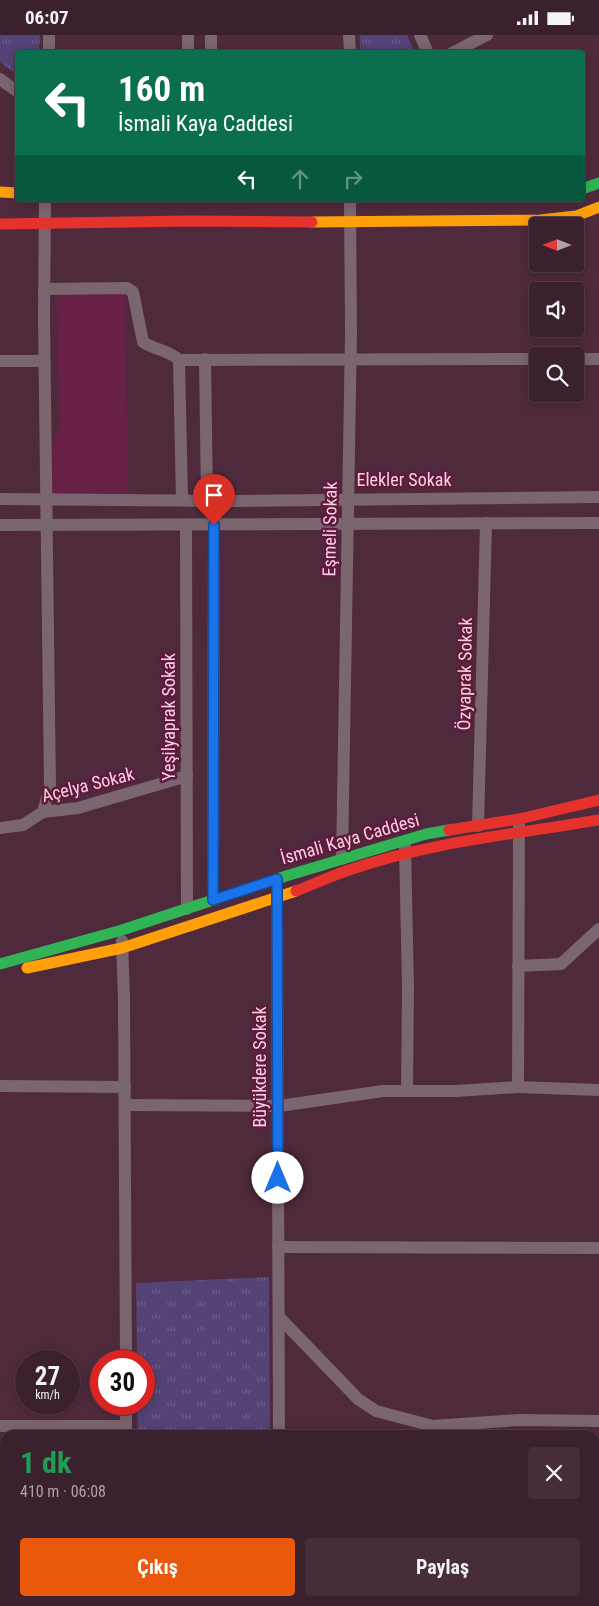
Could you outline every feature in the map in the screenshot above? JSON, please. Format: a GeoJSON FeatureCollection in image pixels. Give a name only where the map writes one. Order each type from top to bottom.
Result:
{"type":"FeatureCollection","features":[{"type":"Feature","properties":{"kind":"street"},"geometry":{"type":"LineString","coordinates":[[49,35],[49,50]]}},
{"type":"Feature","properties":{"kind":"street"},"geometry":{"type":"LineString","coordinates":[[188,35],[188,50]]}},
{"type":"Feature","properties":{"kind":"street"},"geometry":{"type":"LineString","coordinates":[[211,35],[211,50]]}},
{"type":"Feature","properties":{"kind":"street"},"geometry":{"type":"LineString","coordinates":[[349,35],[350,50]]}},
{"type":"Feature","properties":{"kind":"street"},"geometry":{"type":"LineString","coordinates":[[420,35],[427,50]]}},
{"type":"Feature","properties":{"kind":"street"},"geometry":{"type":"LineString","coordinates":[[458,50],[487,35]]}},
{"type":"Feature","properties":{"kind":"street"},"geometry":{"type":"LineString","coordinates":[[0,79],[15,90]]}},
{"type":"Feature","properties":{"kind":"street"},"geometry":{"type":"LineString","coordinates":[[585,188],[599,183]]}},
{"type":"Feature","properties":{"kind":"street"},"geometry":{"type":"LineString","coordinates":[[0,192],[15,193]]}},
{"type":"Feature","properties":{"kind":"street"},"geometry":{"type":"LineString","coordinates":[[43,812],[50,787],[44,361],[45,202]]}},
{"type":"Feature","properties":{"kind":"street","name":"Eşmeli Sokak"},"geometry":{"type":"LineString","coordinates":[[342,859],[351,359],[350,202]]}},
{"type":"Feature","properties":{"kind":"street"},"geometry":{"type":"LineString","coordinates":[[0,224],[190,221],[540,220],[576,216],[599,207]]}},
{"type":"Feature","properties":{"kind":"street"},"geometry":{"type":"LineString","coordinates":[[44,289],[127,288],[133,292],[143,342],[172,353],[180,360],[529,359]]}},
{"type":"Feature","properties":{"kind":"street"},"geometry":{"type":"LineString","coordinates":[[205,359],[207,500]]}},
{"type":"Feature","properties":{"kind":"street"},"geometry":{"type":"LineString","coordinates":[[584,359],[599,359]]}},
{"type":"Feature","properties":{"kind":"street"},"geometry":{"type":"LineString","coordinates":[[180,360],[182,500]]}},
{"type":"Feature","properties":{"kind":"street"},"geometry":{"type":"LineString","coordinates":[[0,361],[44,361]]}},
{"type":"Feature","properties":{"kind":"street","name":"Elekler Sokak"},"geometry":{"type":"LineString","coordinates":[[0,499],[207,500],[599,497]]}},
{"type":"Feature","properties":{"kind":"street","name":"Özyaprak Sokak"},"geometry":{"type":"LineString","coordinates":[[478,825],[486,523]]}},
{"type":"Feature","properties":{"kind":"street"},"geometry":{"type":"LineString","coordinates":[[0,525],[599,523]]}},
{"type":"Feature","properties":{"kind":"street","name":"Yeşilyaprak Sokak"},"geometry":{"type":"LineString","coordinates":[[186,525],[187,909]]}},
{"type":"Feature","properties":{"kind":"street"},"geometry":{"type":"LineString","coordinates":[[213,900],[214,525]]}},
{"type":"Feature","properties":{"kind":"street","name":"Açelya Sokak"},"geometry":{"type":"LineString","coordinates":[[0,828],[23,825],[43,812],[78,808],[187,776]]}},
{"type":"Feature","properties":{"kind":"street","name":"İsmali Kaya Caddesi"},"geometry":{"type":"LineString","coordinates":[[0,964],[122,931],[277,879],[426,834],[519,819],[599,800]]}},
{"type":"Feature","properties":{"kind":"street"},"geometry":{"type":"LineString","coordinates":[[518,1087],[519,819]]}},
{"type":"Feature","properties":{"kind":"street"},"geometry":{"type":"LineString","coordinates":[[0,974],[122,948],[277,898],[349,871],[405,854],[599,820]]}},
{"type":"Feature","properties":{"kind":"street"},"geometry":{"type":"LineString","coordinates":[[405,841],[408,989],[406,1091]]}},
{"type":"Feature","properties":{"kind":"street","name":"Büyükdere Sokak"},"geometry":{"type":"LineString","coordinates":[[277,879],[279,1430]]}},
{"type":"Feature","properties":{"kind":"street"},"geometry":{"type":"LineString","coordinates":[[518,966],[561,964],[599,929]]}},
{"type":"Feature","properties":{"kind":"street"},"geometry":{"type":"LineString","coordinates":[[122,931],[126,1350]]}},
{"type":"Feature","properties":{"kind":"street"},"geometry":{"type":"LineString","coordinates":[[0,1086],[124,1087]]}},
{"type":"Feature","properties":{"kind":"street"},"geometry":{"type":"LineString","coordinates":[[124,1105],[279,1106],[383,1091],[456,1091],[518,1087],[599,1090]]}},
{"type":"Feature","properties":{"kind":"street"},"geometry":{"type":"LineString","coordinates":[[278,1247],[599,1248]]}},
{"type":"Feature","properties":{"kind":"street"},"geometry":{"type":"LineString","coordinates":[[279,1317],[358,1399],[376,1411],[430,1430]]}},
{"type":"Feature","properties":{"kind":"street"},"geometry":{"type":"LineString","coordinates":[[126,1415],[126,1430]]}},
{"type":"Feature","properties":{"kind":"street"},"geometry":{"type":"LineString","coordinates":[[441,1430],[519,1420],[599,1421]]}},
{"type":"Feature","properties":{"kind":"street"},"geometry":{"type":"LineString","coordinates":[[0,1427],[94,1430]]}},
{"type":"Feature","properties":{"kind":"shaded area"},"geometry":{"type":"Polygon","coordinates":[[[125,293],[128,495],[52,496],[51,454],[59,425],[57,294],[125,293]]]}},
{"type":"Feature","properties":{"kind":"green space"},"geometry":{"type":"Polygon","coordinates":[[[0,35],[40,35],[39,50],[15,50],[15,73],[0,62],[0,35]]]}},
{"type":"Feature","properties":{"kind":"green space"},"geometry":{"type":"Polygon","coordinates":[[[360,35],[407,35],[414,50],[360,50],[360,35]]]}},
{"type":"Feature","properties":{"kind":"green space"},"geometry":{"type":"Polygon","coordinates":[[[269,1277],[270,1430],[138,1430],[137,1415],[155,1415],[155,1350],[137,1350],[136,1283],[269,1277]]]}},
{"type":"Feature","properties":{"kind":"traffic: fast"},"geometry":{"type":"LineString","coordinates":[[585,188],[599,183]]}},
{"type":"Feature","properties":{"kind":"traffic: fast"},"geometry":{"type":"LineString","coordinates":[[0,964],[122,930],[286,876],[426,834],[449,830]]}},
{"type":"Feature","properties":{"kind":"traffic: slow"},"geometry":{"type":"LineString","coordinates":[[0,192],[15,193]]}},
{"type":"Feature","properties":{"kind":"traffic: slow"},"geometry":{"type":"LineString","coordinates":[[312,222],[540,220],[576,216],[599,207]]}},
{"type":"Feature","properties":{"kind":"traffic: slow"},"geometry":{"type":"LineString","coordinates":[[27,968],[122,948],[296,891]]}},
{"type":"Feature","properties":{"kind":"traffic: jam"},"geometry":{"type":"LineString","coordinates":[[0,224],[190,221],[312,222]]}},
{"type":"Feature","properties":{"kind":"traffic: jam"},"geometry":{"type":"LineString","coordinates":[[449,830],[519,819],[599,800]]}},
{"type":"Feature","properties":{"kind":"traffic: jam"},"geometry":{"type":"LineString","coordinates":[[296,891],[349,870],[410,852],[599,820]]}},
{"type":"Feature","properties":{"kind":"route"},"geometry":{"type":"LineString","coordinates":[[214,525],[213,900],[277,879],[278,1178]]}}]}
